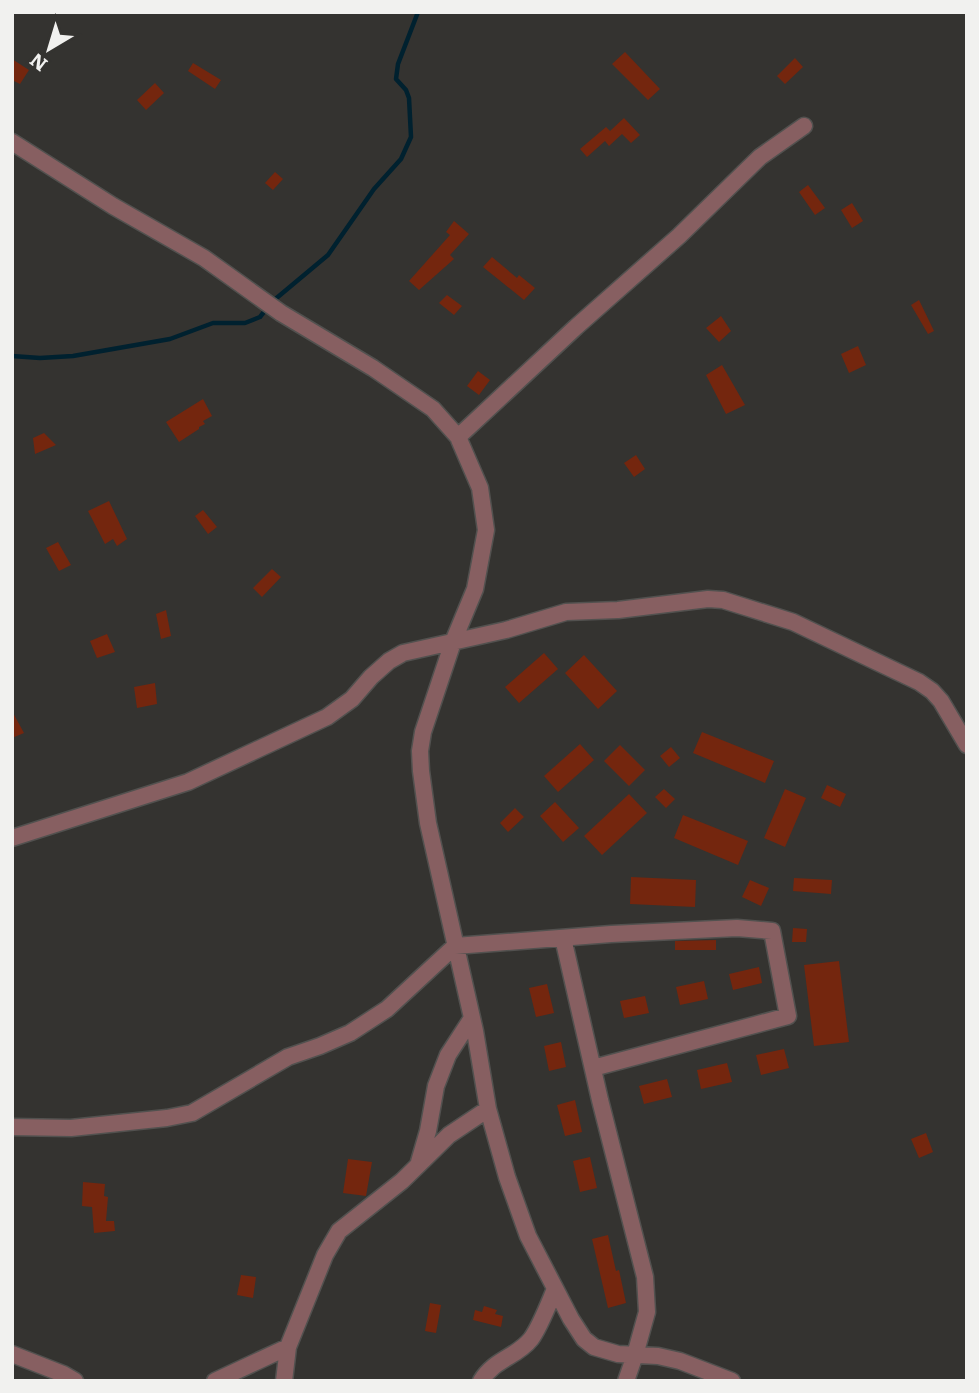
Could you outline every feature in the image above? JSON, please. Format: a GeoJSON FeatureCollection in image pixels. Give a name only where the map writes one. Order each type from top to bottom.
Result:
{"type":"FeatureCollection","features":[{"type":"Feature","properties":{"kind":"street"},"geometry":{"type":"LineString","coordinates":[[458,437],[679,236],[760,157],[804,126]]}},
{"type":"Feature","properties":{"kind":"street"},"geometry":{"type":"LineString","coordinates":[[12,142],[113,206],[204,258],[281,313],[373,368],[433,409],[458,437],[480,488],[486,530],[475,589],[453,642],[423,732],[420,751],[428,822],[472,1018],[488,1109],[507,1177],[528,1236],[570,1319],[584,1339],[594,1347],[618,1354],[680,1360],[732,1381]]}},
{"type":"Feature","properties":{"kind":"street"},"geometry":{"type":"LineString","coordinates":[[12,838],[188,782],[327,716],[352,699],[371,677],[403,653],[506,630],[566,612],[618,610],[708,599],[723,600],[793,622],[919,682],[932,691],[941,701],[967,745]]}},
{"type":"Feature","properties":{"kind":"street"},"geometry":{"type":"LineString","coordinates":[[12,1127],[71,1128],[192,1113],[288,1057],[350,1033],[387,1009],[455,946],[737,928],[772,931],[788,1016],[593,1068]]}},
{"type":"Feature","properties":{"kind":"street"},"geometry":{"type":"LineString","coordinates":[[563,938],[645,1277],[647,1311],[626,1381]]}},
{"type":"Feature","properties":{"kind":"street"},"geometry":{"type":"LineString","coordinates":[[419,1165],[436,1086],[448,1055],[472,1018]]}},
{"type":"Feature","properties":{"kind":"street"},"geometry":{"type":"LineString","coordinates":[[284,1381],[288,1347],[325,1255],[339,1231],[402,1181],[449,1135],[488,1109]]}},
{"type":"Feature","properties":{"kind":"street"},"geometry":{"type":"LineString","coordinates":[[481,1381],[501,1360],[532,1338],[555,1289]]}},
{"type":"Feature","properties":{"kind":"street"},"geometry":{"type":"LineString","coordinates":[[215,1381],[288,1347]]}},
{"type":"Feature","properties":{"kind":"street"},"geometry":{"type":"LineString","coordinates":[[12,1354],[75,1381]]}},
{"type":"Feature","properties":{"kind":"building"},"geometry":{"type":"Polygon","coordinates":[[[625,52],[660,89],[648,100],[612,64],[625,52]]]}},
{"type":"Feature","properties":{"kind":"building"},"geometry":{"type":"Polygon","coordinates":[[[795,58],[803,67],[785,84],[777,76],[795,58]]]}},
{"type":"Feature","properties":{"kind":"building"},"geometry":{"type":"Polygon","coordinates":[[[12,59],[29,70],[20,84],[12,80],[12,59]]]}},
{"type":"Feature","properties":{"kind":"building"},"geometry":{"type":"Polygon","coordinates":[[[193,63],[221,80],[215,89],[188,71],[193,63]]]}},
{"type":"Feature","properties":{"kind":"building"},"geometry":{"type":"Polygon","coordinates":[[[155,83],[164,93],[146,110],[137,100],[155,83]]]}},
{"type":"Feature","properties":{"kind":"building"},"geometry":{"type":"Polygon","coordinates":[[[624,118],[640,135],[631,143],[622,134],[609,146],[605,141],[587,157],[580,149],[606,127],[610,131],[624,118]]]}},
{"type":"Feature","properties":{"kind":"building"},"geometry":{"type":"Polygon","coordinates":[[[275,172],[283,179],[273,190],[265,183],[275,172]]]}},
{"type":"Feature","properties":{"kind":"building"},"geometry":{"type":"Polygon","coordinates":[[[808,185],[825,208],[815,215],[799,192],[808,185]]]}},
{"type":"Feature","properties":{"kind":"building"},"geometry":{"type":"Polygon","coordinates":[[[852,203],[863,221],[852,228],[841,210],[852,203]]]}},
{"type":"Feature","properties":{"kind":"building"},"geometry":{"type":"Polygon","coordinates":[[[454,221],[469,234],[450,255],[454,259],[419,290],[409,281],[450,235],[446,232],[454,221]]]}},
{"type":"Feature","properties":{"kind":"building"},"geometry":{"type":"Polygon","coordinates":[[[492,257],[517,278],[519,275],[535,288],[524,300],[483,267],[492,257]]]}},
{"type":"Feature","properties":{"kind":"building"},"geometry":{"type":"Polygon","coordinates":[[[447,295],[462,306],[454,315],[439,303],[447,295]]]}},
{"type":"Feature","properties":{"kind":"building"},"geometry":{"type":"Polygon","coordinates":[[[919,300],[934,331],[928,334],[911,305],[919,300]]]}},
{"type":"Feature","properties":{"kind":"building"},"geometry":{"type":"Polygon","coordinates":[[[721,316],[731,331],[719,342],[706,328],[721,316]]]}},
{"type":"Feature","properties":{"kind":"building"},"geometry":{"type":"Polygon","coordinates":[[[858,346],[866,365],[849,373],[841,354],[858,346]]]}},
{"type":"Feature","properties":{"kind":"building"},"geometry":{"type":"Polygon","coordinates":[[[722,365],[745,405],[726,414],[706,375],[722,365]]]}},
{"type":"Feature","properties":{"kind":"building"},"geometry":{"type":"Polygon","coordinates":[[[478,371],[490,380],[479,395],[467,386],[478,371]]]}},
{"type":"Feature","properties":{"kind":"building"},"geometry":{"type":"Polygon","coordinates":[[[203,399],[212,416],[203,421],[205,424],[199,429],[179,442],[166,422],[203,399]]]}},
{"type":"Feature","properties":{"kind":"building"},"geometry":{"type":"Polygon","coordinates":[[[44,433],[56,445],[35,454],[33,438],[44,433]]]}},
{"type":"Feature","properties":{"kind":"building"},"geometry":{"type":"Polygon","coordinates":[[[636,455],[645,469],[634,477],[624,463],[636,455]]]}},
{"type":"Feature","properties":{"kind":"building"},"geometry":{"type":"Polygon","coordinates":[[[109,501],[127,539],[117,546],[113,539],[105,544],[88,511],[109,501]]]}},
{"type":"Feature","properties":{"kind":"building"},"geometry":{"type":"Polygon","coordinates":[[[203,510],[217,527],[208,534],[195,516],[203,510]]]}},
{"type":"Feature","properties":{"kind":"building"},"geometry":{"type":"Polygon","coordinates":[[[58,542],[71,565],[59,571],[46,548],[58,542]]]}},
{"type":"Feature","properties":{"kind":"building"},"geometry":{"type":"Polygon","coordinates":[[[272,569],[281,577],[262,597],[253,588],[272,569]]]}},
{"type":"Feature","properties":{"kind":"building"},"geometry":{"type":"Polygon","coordinates":[[[166,610],[171,636],[161,639],[156,614],[166,610]]]}},
{"type":"Feature","properties":{"kind":"building"},"geometry":{"type":"Polygon","coordinates":[[[107,634],[115,652],[97,658],[90,641],[107,634]]]}},
{"type":"Feature","properties":{"kind":"building"},"geometry":{"type":"Polygon","coordinates":[[[544,653],[558,669],[519,703],[505,687],[544,653]]]}},
{"type":"Feature","properties":{"kind":"building"},"geometry":{"type":"Polygon","coordinates":[[[584,655],[617,691],[598,709],[565,673],[584,655]]]}},
{"type":"Feature","properties":{"kind":"building"},"geometry":{"type":"Polygon","coordinates":[[[155,683],[157,704],[137,708],[134,687],[155,683]]]}},
{"type":"Feature","properties":{"kind":"building"},"geometry":{"type":"Polygon","coordinates":[[[12,711],[24,733],[12,738],[12,711]]]}},
{"type":"Feature","properties":{"kind":"building"},"geometry":{"type":"Polygon","coordinates":[[[702,732],[774,761],[765,783],[693,753],[702,732]]]}},
{"type":"Feature","properties":{"kind":"building"},"geometry":{"type":"Polygon","coordinates":[[[580,744],[594,760],[558,792],[544,776],[580,744]]]}},
{"type":"Feature","properties":{"kind":"building"},"geometry":{"type":"Polygon","coordinates":[[[620,745],[645,770],[629,786],[604,761],[620,745]]]}},
{"type":"Feature","properties":{"kind":"building"},"geometry":{"type":"Polygon","coordinates":[[[671,747],[680,758],[669,767],[660,756],[671,747]]]}},
{"type":"Feature","properties":{"kind":"building"},"geometry":{"type":"Polygon","coordinates":[[[827,785],[846,794],[840,807],[821,798],[827,785]]]}},
{"type":"Feature","properties":{"kind":"building"},"geometry":{"type":"Polygon","coordinates":[[[664,789],[675,799],[666,808],[655,797],[664,789]]]}},
{"type":"Feature","properties":{"kind":"building"},"geometry":{"type":"Polygon","coordinates":[[[785,789],[806,798],[785,847],[764,838],[785,789]]]}},
{"type":"Feature","properties":{"kind":"building"},"geometry":{"type":"Polygon","coordinates":[[[629,794],[647,813],[602,855],[584,836],[629,794]]]}},
{"type":"Feature","properties":{"kind":"building"},"geometry":{"type":"Polygon","coordinates":[[[555,802],[579,828],[563,842],[540,816],[555,802]]]}},
{"type":"Feature","properties":{"kind":"building"},"geometry":{"type":"Polygon","coordinates":[[[515,808],[524,817],[508,832],[500,823],[515,808]]]}},
{"type":"Feature","properties":{"kind":"building"},"geometry":{"type":"Polygon","coordinates":[[[683,815],[748,841],[738,865],[674,838],[683,815]]]}},
{"type":"Feature","properties":{"kind":"building"},"geometry":{"type":"Polygon","coordinates":[[[631,877],[696,880],[695,907],[630,904],[631,877]]]}},
{"type":"Feature","properties":{"kind":"building"},"geometry":{"type":"Polygon","coordinates":[[[794,878],[832,880],[831,894],[793,891],[794,878]]]}},
{"type":"Feature","properties":{"kind":"building"},"geometry":{"type":"Polygon","coordinates":[[[750,880],[769,888],[761,906],[742,897],[750,880]]]}},
{"type":"Feature","properties":{"kind":"building"},"geometry":{"type":"Polygon","coordinates":[[[793,928],[807,929],[806,942],[792,942],[793,928]]]}},
{"type":"Feature","properties":{"kind":"building"},"geometry":{"type":"Polygon","coordinates":[[[716,940],[716,950],[675,950],[675,941],[716,940]]]}},
{"type":"Feature","properties":{"kind":"building"},"geometry":{"type":"Polygon","coordinates":[[[839,961],[849,1042],[814,1046],[804,965],[839,961]]]}},
{"type":"Feature","properties":{"kind":"building"},"geometry":{"type":"Polygon","coordinates":[[[759,967],[762,983],[733,990],[729,974],[759,967]]]}},
{"type":"Feature","properties":{"kind":"building"},"geometry":{"type":"Polygon","coordinates":[[[704,981],[708,999],[680,1005],[676,987],[704,981]]]}},
{"type":"Feature","properties":{"kind":"building"},"geometry":{"type":"Polygon","coordinates":[[[547,984],[554,1013],[536,1017],[529,988],[547,984]]]}},
{"type":"Feature","properties":{"kind":"building"},"geometry":{"type":"Polygon","coordinates":[[[645,996],[649,1013],[624,1018],[620,1001],[645,996]]]}},
{"type":"Feature","properties":{"kind":"building"},"geometry":{"type":"Polygon","coordinates":[[[561,1042],[566,1067],[549,1071],[544,1046],[561,1042]]]}},
{"type":"Feature","properties":{"kind":"building"},"geometry":{"type":"Polygon","coordinates":[[[784,1049],[789,1068],[761,1075],[756,1055],[784,1049]]]}},
{"type":"Feature","properties":{"kind":"building"},"geometry":{"type":"Polygon","coordinates":[[[727,1063],[732,1082],[701,1089],[697,1070],[727,1063]]]}},
{"type":"Feature","properties":{"kind":"building"},"geometry":{"type":"Polygon","coordinates":[[[667,1079],[672,1097],[644,1104],[639,1086],[667,1079]]]}},
{"type":"Feature","properties":{"kind":"building"},"geometry":{"type":"Polygon","coordinates":[[[575,1100],[582,1132],[565,1136],[557,1105],[575,1100]]]}},
{"type":"Feature","properties":{"kind":"building"},"geometry":{"type":"Polygon","coordinates":[[[926,1133],[933,1152],[919,1158],[911,1139],[926,1133]]]}},
{"type":"Feature","properties":{"kind":"building"},"geometry":{"type":"Polygon","coordinates":[[[590,1157],[597,1188],[580,1192],[573,1161],[590,1157]]]}},
{"type":"Feature","properties":{"kind":"building"},"geometry":{"type":"Polygon","coordinates":[[[348,1159],[372,1162],[366,1196],[343,1193],[348,1159]]]}},
{"type":"Feature","properties":{"kind":"building"},"geometry":{"type":"Polygon","coordinates":[[[83,1182],[105,1184],[104,1196],[108,1197],[106,1221],[114,1221],[115,1231],[94,1233],[92,1207],[82,1206],[83,1182]]]}},
{"type":"Feature","properties":{"kind":"building"},"geometry":{"type":"Polygon","coordinates":[[[608,1235],[626,1303],[608,1308],[592,1239],[608,1235]]]}},
{"type":"Feature","properties":{"kind":"building"},"geometry":{"type":"Polygon","coordinates":[[[241,1275],[256,1277],[253,1298],[237,1295],[241,1275]]]}},
{"type":"Feature","properties":{"kind":"building"},"geometry":{"type":"Polygon","coordinates":[[[430,1303],[441,1305],[436,1333],[425,1331],[430,1303]]]}},
{"type":"Feature","properties":{"kind":"building"},"geometry":{"type":"Polygon","coordinates":[[[484,1306],[497,1310],[495,1314],[503,1316],[501,1327],[473,1320],[475,1310],[482,1312],[484,1306]]]}},
{"type":"Feature","properties":{"kind":"waterway"},"geometry":{"type":"LineString","coordinates":[[273,301],[328,255],[374,189],[401,159],[411,137],[409,98],[396,79],[398,64],[418,12]]}},
{"type":"Feature","properties":{"kind":"waterway"},"geometry":{"type":"LineString","coordinates":[[12,356],[73,356],[170,339],[213,323],[245,323],[260,317],[267,308]]}}]}
